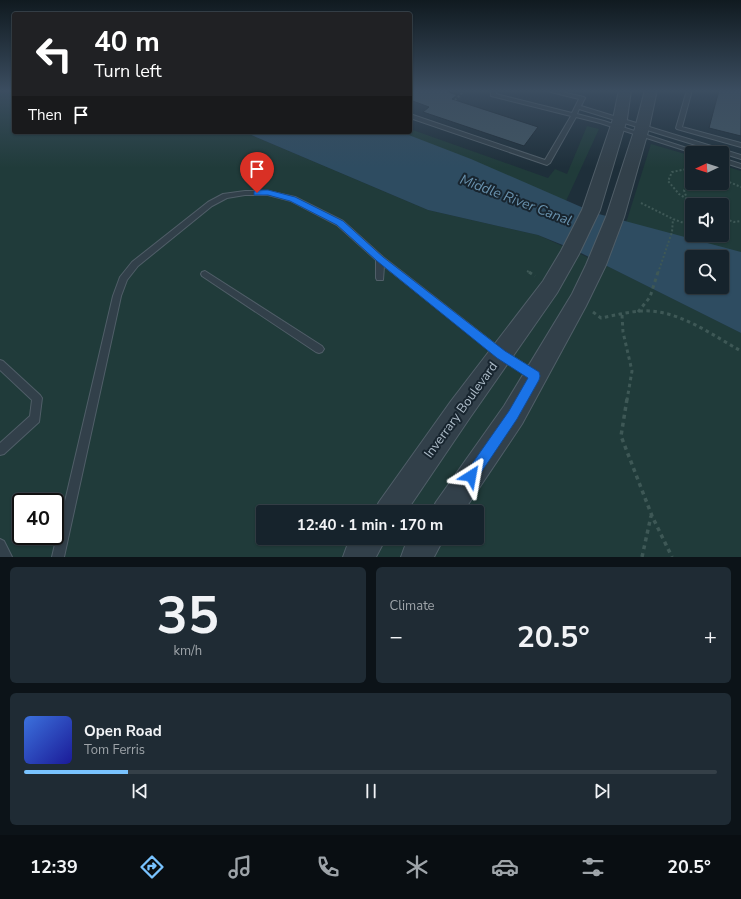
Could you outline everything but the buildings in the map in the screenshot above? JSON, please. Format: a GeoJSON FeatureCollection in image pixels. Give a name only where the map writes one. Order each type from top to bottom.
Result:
{"type":"FeatureCollection","features":[{"type":"Feature","properties":{"kind":"street","name":"Inverrary Boulevard"},"geometry":{"type":"LineString","coordinates":[[394,505],[460,410],[550,287],[569,254],[591,210],[620,116]]}},
{"type":"Feature","properties":{"kind":"street"},"geometry":{"type":"LineString","coordinates":[[451,505],[513,415],[596,265],[615,217],[645,116]]}},
{"type":"Feature","properties":{"kind":"street"},"geometry":{"type":"LineString","coordinates":[[358,557],[366,545]]}},
{"type":"Feature","properties":{"kind":"street"},"geometry":{"type":"LineString","coordinates":[[416,557],[424,545]]}},
{"type":"Feature","properties":{"kind":"lane"},"geometry":{"type":"LineString","coordinates":[[412,117],[547,163],[573,116]]}},
{"type":"Feature","properties":{"kind":"lane"},"geometry":{"type":"LineString","coordinates":[[580,116],[619,123]]}},
{"type":"Feature","properties":{"kind":"lane"},"geometry":{"type":"LineString","coordinates":[[601,116],[685,148]]}},
{"type":"Feature","properties":{"kind":"lane"},"geometry":{"type":"LineString","coordinates":[[671,144],[679,128],[682,116]]}},
{"type":"Feature","properties":{"kind":"lane"},"geometry":{"type":"LineString","coordinates":[[679,128],[741,145]]}},
{"type":"Feature","properties":{"kind":"lane"},"geometry":{"type":"LineString","coordinates":[[641,131],[674,138],[741,157]]}},
{"type":"Feature","properties":{"kind":"lane"},"geometry":{"type":"LineString","coordinates":[[732,155],[733,163]]}},
{"type":"Feature","properties":{"kind":"lane"},"geometry":{"type":"LineString","coordinates":[[729,162],[741,166]]}},
{"type":"Feature","properties":{"kind":"lane"},"geometry":{"type":"LineString","coordinates":[[58,557],[102,360],[123,279],[135,264],[210,204],[225,196],[245,193],[268,193],[293,199],[340,223],[380,259],[501,354],[535,376]]}},
{"type":"Feature","properties":{"kind":"lane"},"geometry":{"type":"LineString","coordinates":[[380,259],[380,278]]}},
{"type":"Feature","properties":{"kind":"lane"},"geometry":{"type":"LineString","coordinates":[[205,274],[319,350]]}},
{"type":"Feature","properties":{"kind":"lane"},"geometry":{"type":"LineString","coordinates":[[0,364],[37,398],[35,418],[0,450]]}},
{"type":"Feature","properties":{"kind":"lane"},"geometry":{"type":"LineString","coordinates":[[0,545],[6,557]]}},
{"type":"Feature","properties":{"kind":"path"},"geometry":{"type":"LineString","coordinates":[[685,169],[672,172],[668,181],[676,191],[685,198]]}},
{"type":"Feature","properties":{"kind":"path"},"geometry":{"type":"LineString","coordinates":[[729,182],[741,187]]}},
{"type":"Feature","properties":{"kind":"path"},"geometry":{"type":"LineString","coordinates":[[685,189],[684,190],[687,198]]}},
{"type":"Feature","properties":{"kind":"path"},"geometry":{"type":"LineString","coordinates":[[641,203],[685,223]]}},
{"type":"Feature","properties":{"kind":"path"},"geometry":{"type":"LineString","coordinates":[[638,312],[650,297],[672,232],[673,219]]}},
{"type":"Feature","properties":{"kind":"path"},"geometry":{"type":"LineString","coordinates":[[729,220],[734,222],[741,221]]}},
{"type":"Feature","properties":{"kind":"path"},"geometry":{"type":"LineString","coordinates":[[672,557],[652,516],[621,436],[632,371],[623,332],[622,315],[654,311],[679,318],[741,352]]}},
{"type":"Feature","properties":{"kind":"path"},"geometry":{"type":"LineString","coordinates":[[642,557],[652,516]]}},
{"type":"Feature","properties":{"kind":"green space"},"geometry":{"type":"Polygon","coordinates":[[[0,116],[12,116],[12,134],[249,134],[428,210],[538,235],[609,267],[741,333],[741,557],[0,557],[0,116]]]}},
{"type":"Feature","properties":{"kind":"green space"},"geometry":{"type":"Polygon","coordinates":[[[587,126],[599,129],[566,201],[398,134],[412,134],[412,130],[548,178],[555,169],[567,174],[587,126]]]}},
{"type":"Feature","properties":{"kind":"green space"},"geometry":{"type":"Polygon","coordinates":[[[651,144],[685,154],[685,190],[729,190],[729,167],[741,171],[741,254],[691,242],[729,242],[729,198],[685,198],[685,240],[625,226],[651,144]]]}},
{"type":"Feature","properties":{"kind":"water","name":"Middle River Canal"},"geometry":{"type":"Polygon","coordinates":[[[249,134],[406,134],[471,159],[595,213],[685,237],[685,242],[704,242],[741,252],[741,333],[575,250],[538,235],[428,210],[249,134]]]}},
{"type":"Feature","properties":{"kind":"route"},"geometry":{"type":"LineString","coordinates":[[257,193],[268,193],[293,199],[340,223],[380,259],[458,321],[501,354],[535,376],[513,415],[471,476]]}}]}
